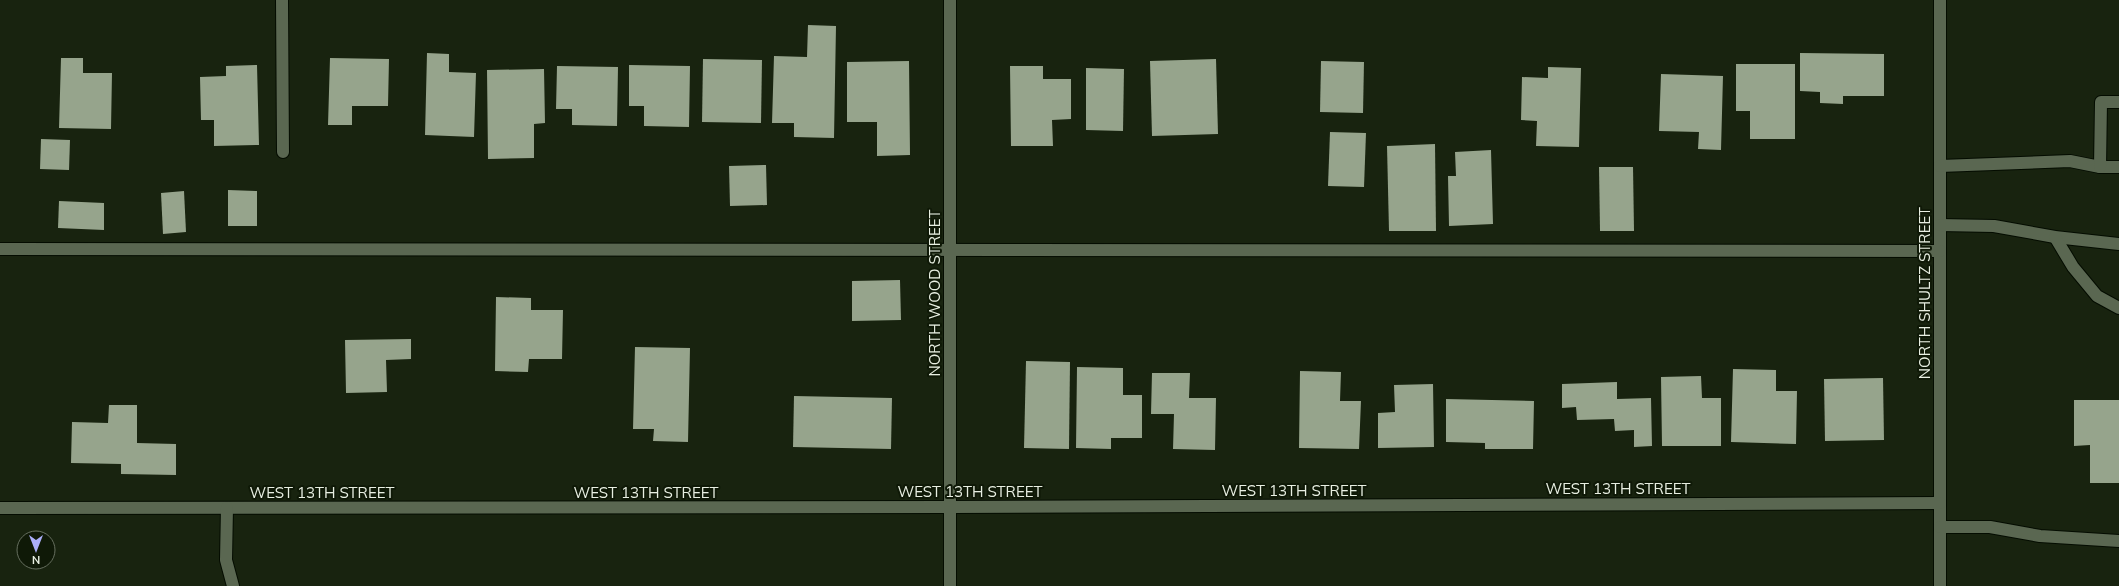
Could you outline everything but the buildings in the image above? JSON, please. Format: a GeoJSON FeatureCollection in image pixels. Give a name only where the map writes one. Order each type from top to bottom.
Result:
{"type":"FeatureCollection","features":[{"type":"Feature","properties":{"kind":"street"},"geometry":{"type":"LineString","coordinates":[[282,0],[283,152]]}},
{"type":"Feature","properties":{"kind":"street","name":"NORTH WOOD STREET"},"geometry":{"type":"LineString","coordinates":[[950,0],[950,586]]}},
{"type":"Feature","properties":{"kind":"street","name":"NORTH SHULTZ STREET"},"geometry":{"type":"LineString","coordinates":[[1940,0],[1940,586]]}},
{"type":"Feature","properties":{"kind":"street"},"geometry":{"type":"LineString","coordinates":[[2100,167],[2101,102],[2119,102]]}},
{"type":"Feature","properties":{"kind":"street"},"geometry":{"type":"LineString","coordinates":[[1940,166],[2070,161],[2100,167],[2119,167]]}},
{"type":"Feature","properties":{"kind":"street"},"geometry":{"type":"LineString","coordinates":[[1940,225],[1994,226],[2055,238],[2119,244]]}},
{"type":"Feature","properties":{"kind":"street"},"geometry":{"type":"LineString","coordinates":[[2055,238],[2073,267],[2097,296],[2119,308]]}},
{"type":"Feature","properties":{"kind":"street"},"geometry":{"type":"LineString","coordinates":[[0,249],[1940,251]]}},
{"type":"Feature","properties":{"kind":"street","name":"WEST 13TH STREET"},"geometry":{"type":"LineString","coordinates":[[0,508],[950,507],[1940,503]]}},
{"type":"Feature","properties":{"kind":"street"},"geometry":{"type":"LineString","coordinates":[[227,508],[226,560],[233,586]]}},
{"type":"Feature","properties":{"kind":"street"},"geometry":{"type":"LineString","coordinates":[[1940,527],[1990,528],[2040,536],[2119,541]]}}]}
